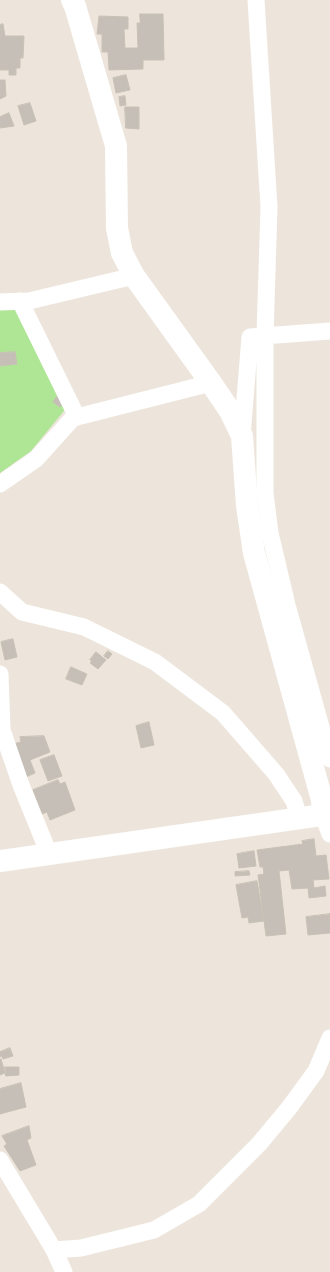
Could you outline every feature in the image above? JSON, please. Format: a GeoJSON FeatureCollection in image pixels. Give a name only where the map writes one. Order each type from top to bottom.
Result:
{"type":"FeatureCollection","features":[{"type":"Feature","properties":{"kind":"street"},"geometry":{"type":"LineString","coordinates":[[72,0],[116,146],[117,228],[122,253],[134,276],[230,411],[242,436]]}},
{"type":"Feature","properties":{"kind":"street"},"geometry":{"type":"LineString","coordinates":[[256,0],[269,207],[265,335],[265,493],[270,533],[287,605],[330,759]]}},
{"type":"Feature","properties":{"kind":"street"},"geometry":{"type":"LineString","coordinates":[[0,302],[29,301],[134,276]]}},
{"type":"Feature","properties":{"kind":"street"},"geometry":{"type":"LineString","coordinates":[[20,301],[77,417]]}},
{"type":"Feature","properties":{"kind":"street"},"geometry":{"type":"LineString","coordinates":[[0,861],[299,818],[328,821],[254,554],[247,506],[242,436],[250,337],[330,331]]}},
{"type":"Feature","properties":{"kind":"street"},"geometry":{"type":"LineString","coordinates":[[0,484],[36,459],[73,418],[211,383]]}},
{"type":"Feature","properties":{"kind":"street"},"geometry":{"type":"LineString","coordinates":[[0,592],[22,612],[84,627],[155,662],[223,713],[276,774],[294,801],[299,818]]}},
{"type":"Feature","properties":{"kind":"street"},"geometry":{"type":"LineString","coordinates":[[0,672],[2,730],[21,785],[50,854]]}},
{"type":"Feature","properties":{"kind":"street"},"geometry":{"type":"LineString","coordinates":[[54,1250],[81,1248],[154,1230],[199,1204],[259,1144],[289,1108],[316,1071],[330,1038]]}},
{"type":"Feature","properties":{"kind":"street"},"geometry":{"type":"LineString","coordinates":[[0,1160],[54,1250],[64,1272]]}},
{"type":"Feature","properties":{"kind":"green space"},"geometry":{"type":"Polygon","coordinates":[[[0,308],[16,308],[68,406],[31,451],[0,473],[0,308]]]}},
{"type":"Feature","properties":{"kind":"building"},"geometry":{"type":"Polygon","coordinates":[[[140,14],[163,14],[164,60],[143,60],[143,69],[109,70],[108,52],[102,52],[102,34],[97,34],[99,16],[128,17],[128,29],[124,29],[125,48],[138,48],[137,23],[140,23],[140,14]]]}},
{"type":"Feature","properties":{"kind":"building"},"geometry":{"type":"Polygon","coordinates":[[[3,24],[5,36],[24,36],[23,58],[20,58],[20,68],[16,68],[16,75],[9,75],[9,70],[0,70],[0,25],[3,24]]]}},
{"type":"Feature","properties":{"kind":"building"},"geometry":{"type":"Polygon","coordinates":[[[126,75],[130,90],[116,93],[113,78],[126,75]]]}},
{"type":"Feature","properties":{"kind":"building"},"geometry":{"type":"Polygon","coordinates":[[[0,80],[5,80],[6,96],[0,99],[0,80]]]}},
{"type":"Feature","properties":{"kind":"building"},"geometry":{"type":"Polygon","coordinates":[[[125,96],[126,105],[120,106],[119,97],[125,96]]]}},
{"type":"Feature","properties":{"kind":"building"},"geometry":{"type":"Polygon","coordinates":[[[30,103],[36,121],[24,125],[18,106],[30,103]]]}},
{"type":"Feature","properties":{"kind":"building"},"geometry":{"type":"Polygon","coordinates":[[[125,107],[139,107],[139,129],[126,128],[125,107]]]}},
{"type":"Feature","properties":{"kind":"building"},"geometry":{"type":"Polygon","coordinates":[[[9,113],[14,126],[0,128],[0,117],[9,113]]]}},
{"type":"Feature","properties":{"kind":"building"},"geometry":{"type":"Polygon","coordinates":[[[15,352],[17,364],[0,366],[0,353],[15,352]]]}},
{"type":"Feature","properties":{"kind":"building"},"geometry":{"type":"Polygon","coordinates":[[[59,394],[66,398],[60,407],[53,402],[59,394]]]}},
{"type":"Feature","properties":{"kind":"building"},"geometry":{"type":"Polygon","coordinates":[[[13,639],[17,657],[5,660],[1,642],[13,639]]]}},
{"type":"Feature","properties":{"kind":"building"},"geometry":{"type":"Polygon","coordinates":[[[108,651],[112,654],[108,659],[104,656],[108,651]]]}},
{"type":"Feature","properties":{"kind":"building"},"geometry":{"type":"Polygon","coordinates":[[[96,652],[106,660],[98,669],[90,663],[92,661],[90,660],[96,652]]]}},
{"type":"Feature","properties":{"kind":"building"},"geometry":{"type":"Polygon","coordinates":[[[71,667],[87,674],[82,685],[66,679],[71,667]]]}},
{"type":"Feature","properties":{"kind":"building"},"geometry":{"type":"Polygon","coordinates":[[[149,722],[154,745],[141,748],[136,726],[149,722]]]}},
{"type":"Feature","properties":{"kind":"building"},"geometry":{"type":"Polygon","coordinates":[[[44,736],[50,752],[30,760],[35,773],[26,777],[13,744],[21,742],[20,737],[44,736]]]}},
{"type":"Feature","properties":{"kind":"building"},"geometry":{"type":"Polygon","coordinates":[[[54,755],[62,776],[48,781],[40,760],[54,755]]]}},
{"type":"Feature","properties":{"kind":"building"},"geometry":{"type":"Polygon","coordinates":[[[58,780],[60,784],[65,782],[75,810],[50,820],[47,812],[42,814],[33,790],[58,780]]]}},
{"type":"Feature","properties":{"kind":"building"},"geometry":{"type":"Polygon","coordinates":[[[314,839],[316,856],[326,855],[329,879],[313,880],[314,888],[325,886],[326,896],[309,898],[308,888],[292,889],[289,870],[279,871],[286,934],[266,936],[258,875],[264,874],[263,867],[260,867],[257,850],[303,844],[302,841],[314,839]]]}},
{"type":"Feature","properties":{"kind":"building"},"geometry":{"type":"Polygon","coordinates":[[[254,851],[256,866],[239,868],[237,854],[254,851]]]}},
{"type":"Feature","properties":{"kind":"building"},"geometry":{"type":"Polygon","coordinates":[[[249,871],[250,875],[235,876],[235,872],[249,871]]]}},
{"type":"Feature","properties":{"kind":"building"},"geometry":{"type":"Polygon","coordinates":[[[257,881],[264,921],[249,923],[248,917],[242,918],[236,885],[257,881]]]}},
{"type":"Feature","properties":{"kind":"building"},"geometry":{"type":"Polygon","coordinates":[[[330,914],[330,933],[308,935],[306,917],[330,914]]]}},
{"type":"Feature","properties":{"kind":"building"},"geometry":{"type":"Polygon","coordinates":[[[10,1048],[13,1056],[3,1059],[2,1056],[0,1057],[0,1052],[10,1048]]]}},
{"type":"Feature","properties":{"kind":"building"},"geometry":{"type":"Polygon","coordinates":[[[1,1059],[5,1073],[0,1075],[0,1060],[1,1059]]]}},
{"type":"Feature","properties":{"kind":"building"},"geometry":{"type":"Polygon","coordinates":[[[5,1067],[19,1067],[19,1075],[6,1076],[5,1067]]]}},
{"type":"Feature","properties":{"kind":"building"},"geometry":{"type":"Polygon","coordinates":[[[21,1083],[26,1107],[0,1114],[0,1089],[21,1083]]]}},
{"type":"Feature","properties":{"kind":"building"},"geometry":{"type":"Polygon","coordinates":[[[29,1126],[31,1138],[27,1140],[36,1165],[20,1171],[4,1146],[7,1144],[2,1136],[29,1126]]]}}]}
